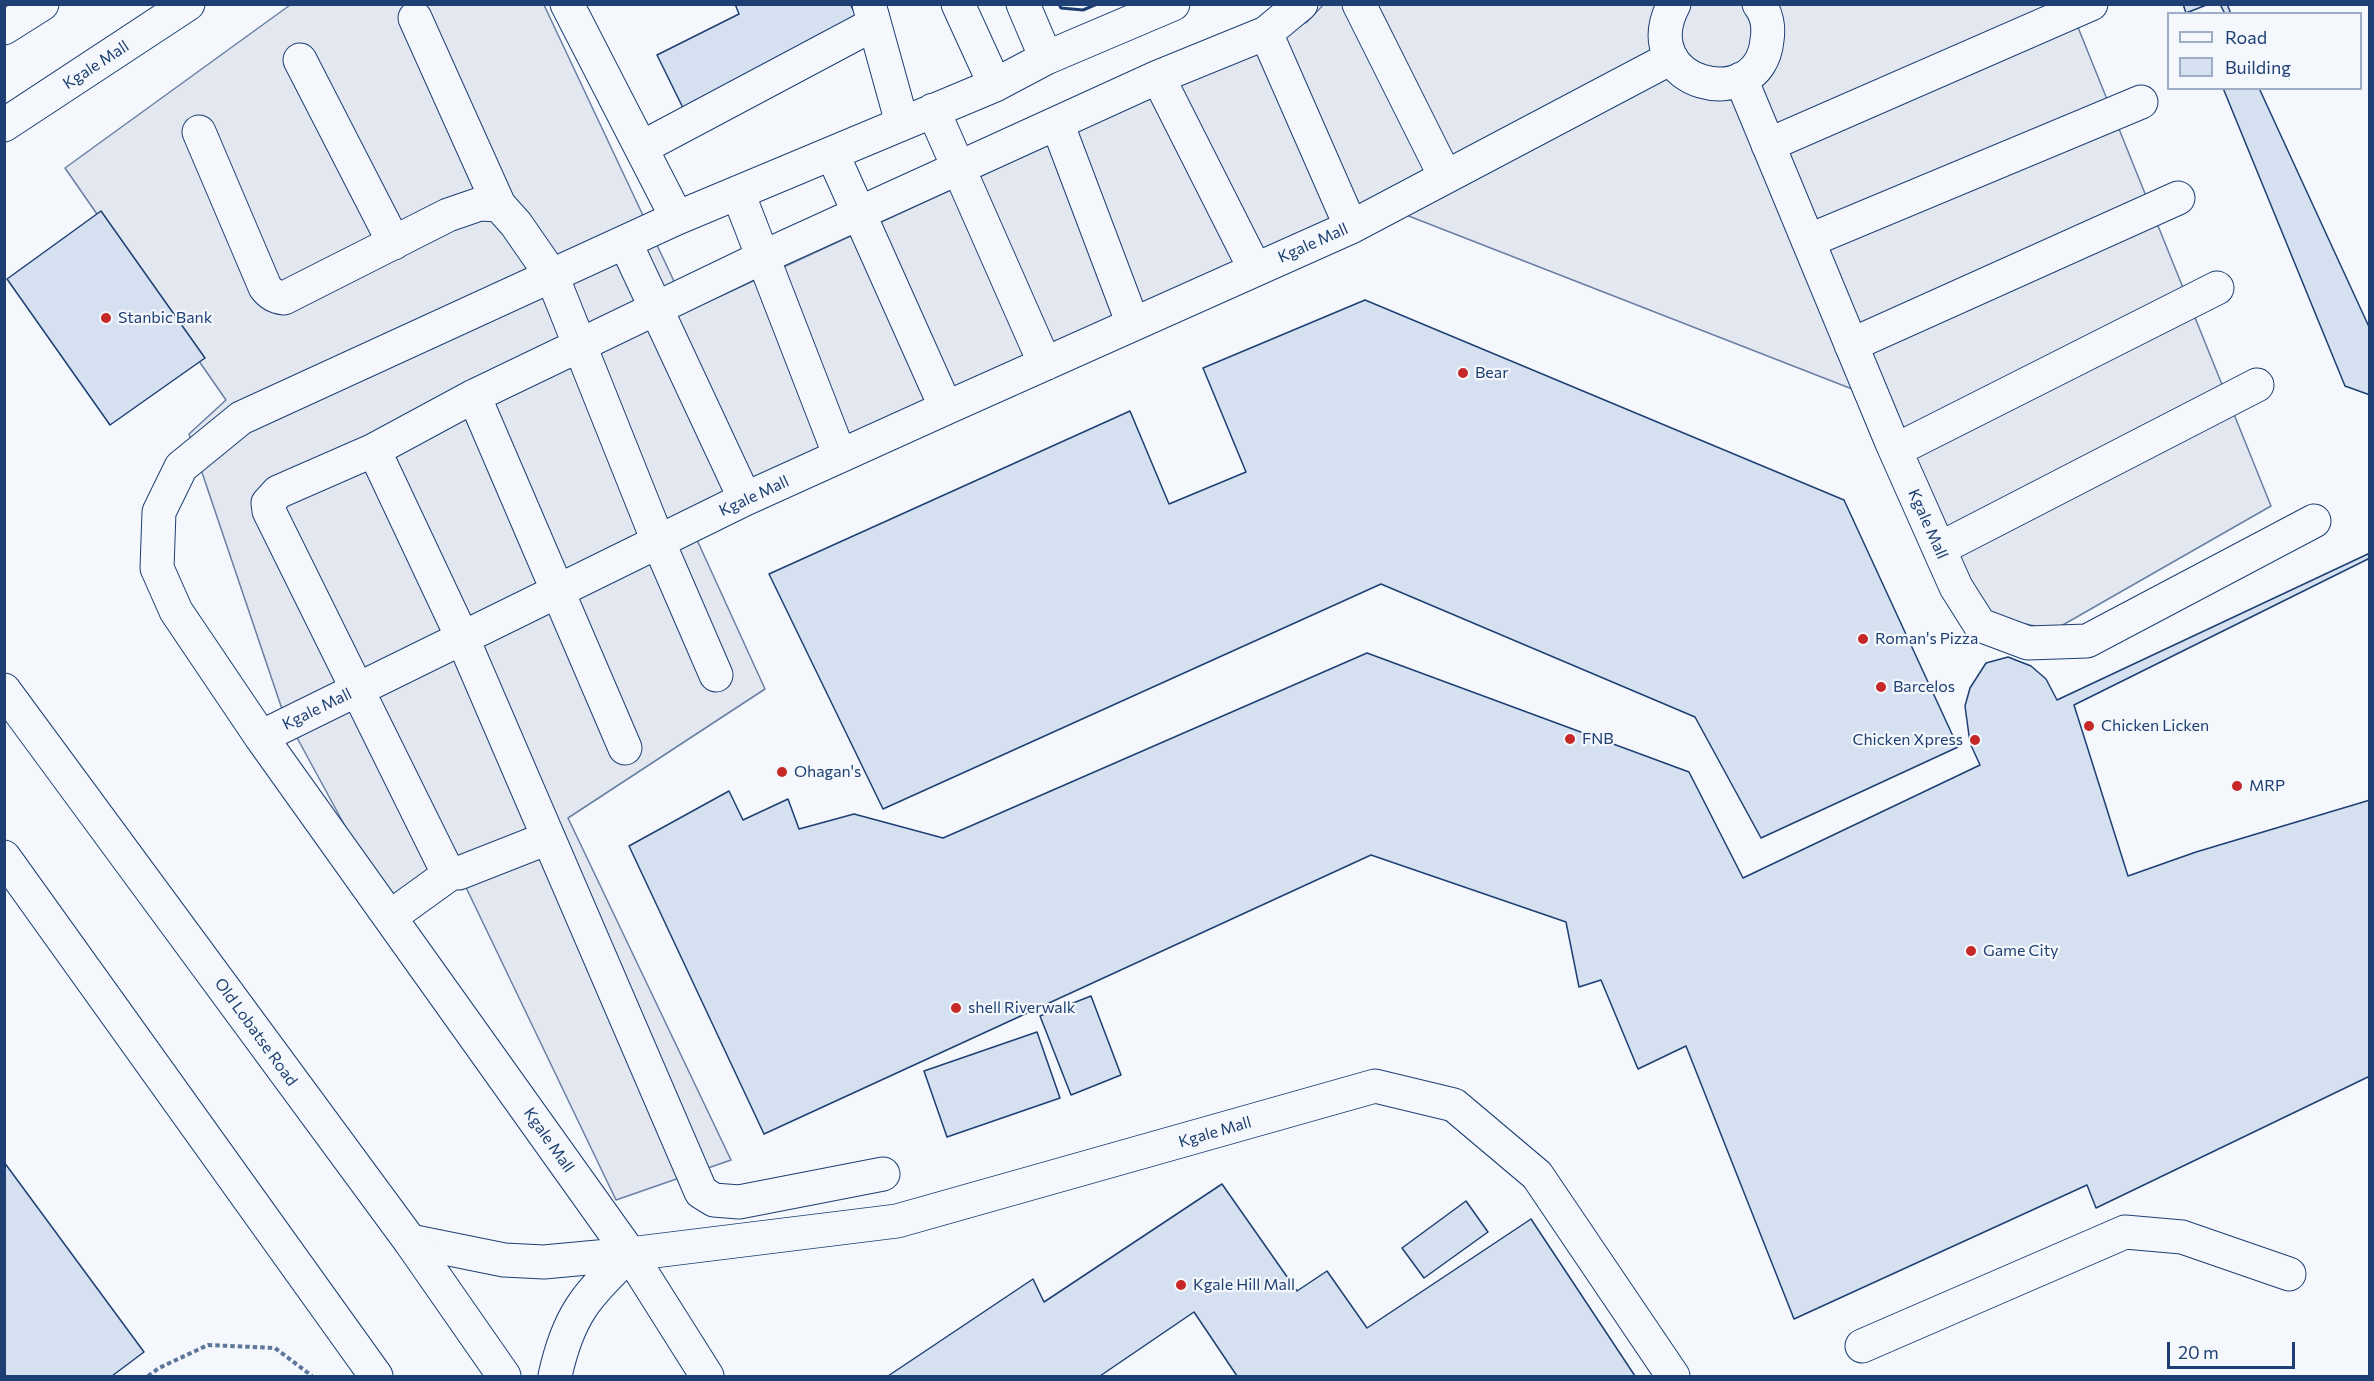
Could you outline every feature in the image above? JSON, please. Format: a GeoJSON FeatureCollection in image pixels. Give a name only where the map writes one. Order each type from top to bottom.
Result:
{"type":"FeatureCollection","features":[{"type":"Feature","properties":{"kind":"main road"},"geometry":{"type":"LineString","coordinates":[[4,28],[42,4]]}},
{"type":"Feature","properties":{"kind":"main road","name":"Kgale Mall"},"geometry":{"type":"LineString","coordinates":[[4,125],[188,4]]}},
{"type":"Feature","properties":{"kind":"main road"},"geometry":{"type":"LineString","coordinates":[[567,4],[677,218]]}},
{"type":"Feature","properties":{"kind":"main road"},"geometry":{"type":"LineString","coordinates":[[958,4],[995,85]]}},
{"type":"Feature","properties":{"kind":"main road"},"geometry":{"type":"LineString","coordinates":[[1023,4],[1047,58]]}},
{"type":"Feature","properties":{"kind":"main road"},"geometry":{"type":"LineString","coordinates":[[261,737],[177,611],[157,568],[159,512],[181,467],[242,418],[677,218],[995,85],[1047,58],[1173,4]]}},
{"type":"Feature","properties":{"kind":"main road"},"geometry":{"type":"LineString","coordinates":[[452,873],[440,857],[269,511],[268,502],[278,492],[374,450],[474,396],[763,257],[1158,77],[1266,33],[1301,4]]}},
{"type":"Feature","properties":{"kind":"main road"},"geometry":{"type":"LineString","coordinates":[[1359,4],[1445,176]]}},
{"type":"Feature","properties":{"kind":"main road"},"geometry":{"type":"LineString","coordinates":[[1674,4],[1667,18],[1665,38],[1671,58],[1683,73],[1701,83],[1721,85],[1741,79],[1757,67],[1767,49],[1768,28],[1765,6]]}},
{"type":"Feature","properties":{"kind":"main road"},"geometry":{"type":"LineString","coordinates":[[1768,145],[2091,4]]}},
{"type":"Feature","properties":{"kind":"main road"},"geometry":{"type":"LineString","coordinates":[[641,148],[872,14],[902,123]]}},
{"type":"Feature","properties":{"kind":"main road"},"geometry":{"type":"LineString","coordinates":[[415,18],[499,205],[516,224],[552,276],[658,541],[716,675]]}},
{"type":"Feature","properties":{"kind":"main road"},"geometry":{"type":"LineString","coordinates":[[1266,33],[1351,227]]}},
{"type":"Feature","properties":{"kind":"main road","name":"Kgale Mall"},"geometry":{"type":"LineString","coordinates":[[706,1377],[630,1254],[261,737],[745,499],[1351,227],[1671,58]]}},
{"type":"Feature","properties":{"kind":"main road"},"geometry":{"type":"LineString","coordinates":[[300,60],[394,243]]}},
{"type":"Feature","properties":{"kind":"main road"},"geometry":{"type":"LineString","coordinates":[[1158,77],[1255,269]]}},
{"type":"Feature","properties":{"kind":"main road","name":"Kgale Mall"},"geometry":{"type":"LineString","coordinates":[[1741,79],[1851,345],[1939,549],[1956,587],[1980,625],[2028,643],[2087,641],[2314,521]]}},
{"type":"Feature","properties":{"kind":"main road"},"geometry":{"type":"LineString","coordinates":[[1808,241],[2141,102]]}},
{"type":"Feature","properties":{"kind":"main road"},"geometry":{"type":"LineString","coordinates":[[933,110],[1045,364]]}},
{"type":"Feature","properties":{"kind":"main road"},"geometry":{"type":"LineString","coordinates":[[1057,123],[1133,324]]}},
{"type":"Feature","properties":{"kind":"main road"},"geometry":{"type":"LineString","coordinates":[[199,132],[269,293],[284,298],[448,215],[480,204],[499,205]]}},
{"type":"Feature","properties":{"kind":"main road"},"geometry":{"type":"LineString","coordinates":[[832,153],[946,408]]}},
{"type":"Feature","properties":{"kind":"main road"},"geometry":{"type":"LineString","coordinates":[[738,192],[840,456]]}},
{"type":"Feature","properties":{"kind":"main road"},"geometry":{"type":"LineString","coordinates":[[1851,345],[2178,198]]}},
{"type":"Feature","properties":{"kind":"main road"},"geometry":{"type":"LineString","coordinates":[[625,242],[745,499]]}},
{"type":"Feature","properties":{"kind":"main road"},"geometry":{"type":"LineString","coordinates":[[1896,450],[2217,288]]}},
{"type":"Feature","properties":{"kind":"main road"},"geometry":{"type":"LineString","coordinates":[[1939,549],[2257,385]]}},
{"type":"Feature","properties":{"kind":"main road"},"geometry":{"type":"LineString","coordinates":[[474,396],[625,748]]}},
{"type":"Feature","properties":{"kind":"main road"},"geometry":{"type":"LineString","coordinates":[[374,450],[462,637],[701,1192],[714,1200],[739,1202],[883,1174]]}},
{"type":"Feature","properties":{"kind":"main road","name":"Old Lobatse Road"},"geometry":{"type":"LineString","coordinates":[[4,690],[410,1241],[504,1377]]}},
{"type":"Feature","properties":{"kind":"main road"},"geometry":{"type":"LineString","coordinates":[[390,917],[452,873],[459,873],[548,838]]}},
{"type":"Feature","properties":{"kind":"main road"},"geometry":{"type":"LineString","coordinates":[[4,857],[376,1377]]}},
{"type":"Feature","properties":{"kind":"main road","name":"Kgale Mall"},"geometry":{"type":"LineString","coordinates":[[410,1241],[504,1260],[544,1262],[630,1254],[897,1221],[1376,1086],[1454,1105],[1537,1174],[1673,1377]]}},
{"type":"Feature","properties":{"kind":"main road"},"geometry":{"type":"LineString","coordinates":[[1862,1346],[2125,1232],[2182,1237],[2289,1274]]}},
{"type":"Feature","properties":{"kind":"main road"},"geometry":{"type":"LineString","coordinates":[[555,1377],[570,1323],[590,1292],[630,1254]]}},
{"type":"Feature","properties":{"kind":"path"},"geometry":{"type":"LineString","coordinates":[[148,1377],[159,1368],[208,1345],[275,1348],[312,1377]]}},
{"type":"Feature","properties":{"kind":"shaded area"},"geometry":{"type":"Polygon","coordinates":[[[290,5],[544,5],[688,311],[1146,100],[1307,22],[1323,5],[2069,5],[2271,506],[2054,630],[1983,615],[1888,403],[1383,206],[687,518],[765,689],[568,818],[731,1160],[616,1200],[462,879],[388,905],[283,712],[189,434],[226,400],[65,168],[290,5]]]}},
{"type":"Feature","properties":{"kind":"building"},"geometry":{"type":"Polygon","coordinates":[[[735,4],[850,4],[860,23],[685,112],[657,55],[739,14],[735,4]]]}},
{"type":"Feature","properties":{"kind":"building"},"geometry":{"type":"Polygon","coordinates":[[[2183,4],[2209,4],[2189,12],[2186,12],[2183,4]]]}},
{"type":"Feature","properties":{"kind":"building"},"geometry":{"type":"Polygon","coordinates":[[[2220,4],[2370,4],[2370,329],[2260,90],[2362,90],[2362,12],[2224,12],[2220,4]]]}},
{"type":"Feature","properties":{"kind":"building"},"geometry":{"type":"Polygon","coordinates":[[[2227,4],[2370,4],[2370,395],[2345,386],[2224,90],[2362,90],[2362,12],[2230,12],[2227,4]]]}},
{"type":"Feature","properties":{"kind":"building","name":"Stanbic Bank"},"geometry":{"type":"Polygon","coordinates":[[[101,211],[205,358],[110,425],[7,279],[101,211]]]}},
{"type":"Feature","properties":{"kind":"building"},"geometry":{"type":"Polygon","coordinates":[[[1365,300],[1844,500],[1958,747],[1761,838],[1695,717],[1381,584],[883,809],[769,574],[1130,411],[1169,504],[1246,472],[1203,368],[1365,300]]]}},
{"type":"Feature","properties":{"kind":"building","name":"Game City"},"geometry":{"type":"Polygon","coordinates":[[[2370,553],[2370,1076],[2096,1208],[2087,1185],[1794,1319],[1686,1046],[1638,1069],[1601,980],[1579,987],[1566,922],[1371,855],[764,1134],[629,846],[729,791],[743,820],[788,799],[799,829],[854,814],[943,838],[1367,653],[1689,772],[1743,878],[1980,765],[1970,743],[1965,706],[1970,688],[1986,663],[2008,657],[2031,666],[2046,679],[2057,700],[2370,553]]]}},
{"type":"Feature","properties":{"kind":"building"},"geometry":{"type":"Polygon","coordinates":[[[2370,558],[2370,800],[2196,852],[2128,876],[2074,705],[2370,558]]]}},
{"type":"Feature","properties":{"kind":"building"},"geometry":{"type":"Polygon","coordinates":[[[1091,996],[1121,1075],[1071,1095],[1040,1016],[1091,996]]]}},
{"type":"Feature","properties":{"kind":"building"},"geometry":{"type":"Polygon","coordinates":[[[1037,1032],[1060,1098],[947,1137],[924,1071],[1037,1032]]]}},
{"type":"Feature","properties":{"kind":"building"},"geometry":{"type":"Polygon","coordinates":[[[4,1162],[144,1352],[112,1376],[4,1376],[4,1162]]]}},
{"type":"Feature","properties":{"kind":"building","name":"Kgale Hill Mall"},"geometry":{"type":"Polygon","coordinates":[[[1222,1184],[1297,1291],[1327,1271],[1367,1328],[1531,1219],[1635,1376],[1237,1376],[1194,1312],[1100,1376],[888,1376],[1033,1279],[1044,1302],[1222,1184]]]}},
{"type":"Feature","properties":{"kind":"building"},"geometry":{"type":"Polygon","coordinates":[[[1466,1201],[1488,1232],[1424,1278],[1402,1248],[1466,1201]]]}},
{"type":"Feature","properties":{"kind":"wall"},"geometry":{"type":"LineString","coordinates":[[1059,4],[1061,8],[1083,10],[1097,4]]}},
{"type":"Feature","properties":{"kind":"place","name":"Stanbic Bank"},"geometry":{"type":"Point","coordinates":[106,318]}},
{"type":"Feature","properties":{"kind":"place","name":"Bear"},"geometry":{"type":"Point","coordinates":[1463,373]}},
{"type":"Feature","properties":{"kind":"place","name":"Roman's Pizza"},"geometry":{"type":"Point","coordinates":[1863,639]}},
{"type":"Feature","properties":{"kind":"place","name":"Barcelos"},"geometry":{"type":"Point","coordinates":[1881,687]}},
{"type":"Feature","properties":{"kind":"place","name":"Chicken Licken"},"geometry":{"type":"Point","coordinates":[2089,726]}},
{"type":"Feature","properties":{"kind":"place","name":"FNB"},"geometry":{"type":"Point","coordinates":[1570,739]}},
{"type":"Feature","properties":{"kind":"place","name":"Chicken Xpress"},"geometry":{"type":"Point","coordinates":[1975,740]}},
{"type":"Feature","properties":{"kind":"place","name":"Ohagan's"},"geometry":{"type":"Point","coordinates":[782,772]}},
{"type":"Feature","properties":{"kind":"place","name":"MRP"},"geometry":{"type":"Point","coordinates":[2237,786]}},
{"type":"Feature","properties":{"kind":"place","name":"Game City"},"geometry":{"type":"Point","coordinates":[1971,951]}},
{"type":"Feature","properties":{"kind":"place","name":"shell Riverwalk"},"geometry":{"type":"Point","coordinates":[956,1008]}},
{"type":"Feature","properties":{"kind":"place","name":"Kgale Hill Mall"},"geometry":{"type":"Point","coordinates":[1181,1285]}}]}
